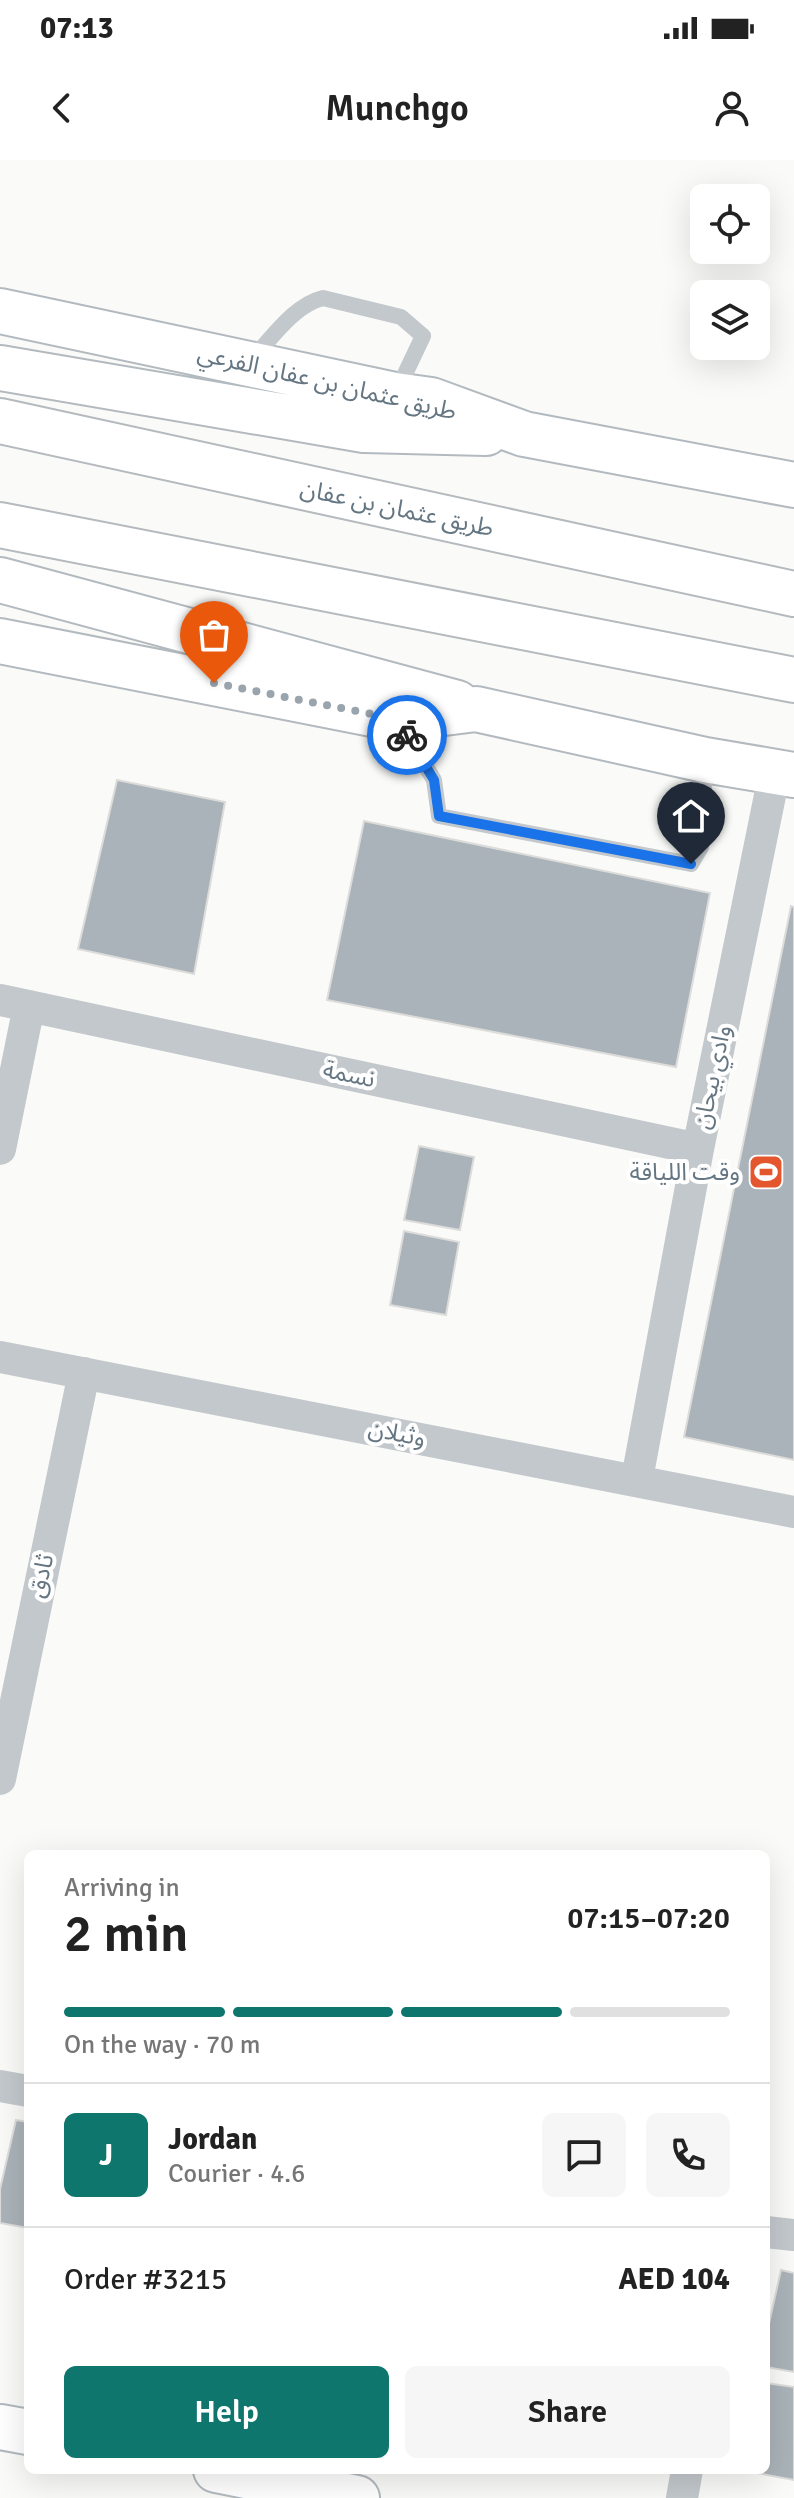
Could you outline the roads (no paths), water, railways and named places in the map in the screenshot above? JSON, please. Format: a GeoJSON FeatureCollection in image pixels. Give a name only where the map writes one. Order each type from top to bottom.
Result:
{"type":"FeatureCollection","features":[{"type":"Feature","properties":{"kind":"street","name":"طريق عثمان بن عفان الفرعي"},"geometry":{"type":"LineString","coordinates":[[0,311],[431,400],[524,434],[794,485]]}},
{"type":"Feature","properties":{"kind":"street"},"geometry":{"type":"LineString","coordinates":[[0,368],[364,430],[524,434]]}},
{"type":"Feature","properties":{"kind":"street","name":"طريق عثمان بن عفان"},"geometry":{"type":"LineString","coordinates":[[0,421],[794,594]]}},
{"type":"Feature","properties":{"kind":"street"},"geometry":{"type":"LineString","coordinates":[[0,525],[794,680]]}},
{"type":"Feature","properties":{"kind":"street"},"geometry":{"type":"LineString","coordinates":[[0,580],[476,709],[705,760],[785,773]]}},
{"type":"Feature","properties":{"kind":"street"},"geometry":{"type":"LineString","coordinates":[[0,641],[397,719],[476,709]]}},
{"type":"Feature","properties":{"kind":"street","name":"وادي بيحان"},"geometry":{"type":"LineString","coordinates":[[637,1479],[698,1149],[785,773]]}},
{"type":"Feature","properties":{"kind":"street"},"geometry":{"type":"LineString","coordinates":[[0,1149],[14,1003]]}},
{"type":"Feature","properties":{"kind":"street","name":"نسمة"},"geometry":{"type":"LineString","coordinates":[[14,1003],[698,1149]]}},
{"type":"Feature","properties":{"kind":"street","name":"وثيلان"},"geometry":{"type":"LineString","coordinates":[[0,1357],[794,1512]]}},
{"type":"Feature","properties":{"kind":"street","name":"ثادق"},"geometry":{"type":"LineString","coordinates":[[0,1779],[7,1708],[84,1373]]}},
{"type":"Feature","properties":{"kind":"street"},"geometry":{"type":"LineString","coordinates":[[0,2086],[24,2090]]}},
{"type":"Feature","properties":{"kind":"street"},"geometry":{"type":"LineString","coordinates":[[770,2232],[794,2235]]}},
{"type":"Feature","properties":{"kind":"street"},"geometry":{"type":"LineString","coordinates":[[0,2427],[24,2431]]}},
{"type":"Feature","properties":{"kind":"street"},"geometry":{"type":"LineString","coordinates":[[236,2474],[357,2498]]}},
{"type":"Feature","properties":{"kind":"street"},"geometry":{"type":"LineString","coordinates":[[682,2498],[686,2474]]}},
{"type":"Feature","properties":{"kind":"lane"},"geometry":{"type":"LineString","coordinates":[[247,364],[300,308],[323,298],[401,317],[423,336],[395,395]]}},
{"type":"Feature","properties":{"kind":"lane"},"geometry":{"type":"LineString","coordinates":[[397,719],[434,780],[439,816],[691,864],[701,847],[705,760]]}},
{"type":"Feature","properties":{"kind":"place","name":"وقت اللياقة"},"geometry":{"type":"Point","coordinates":[766,1172]}}]}
